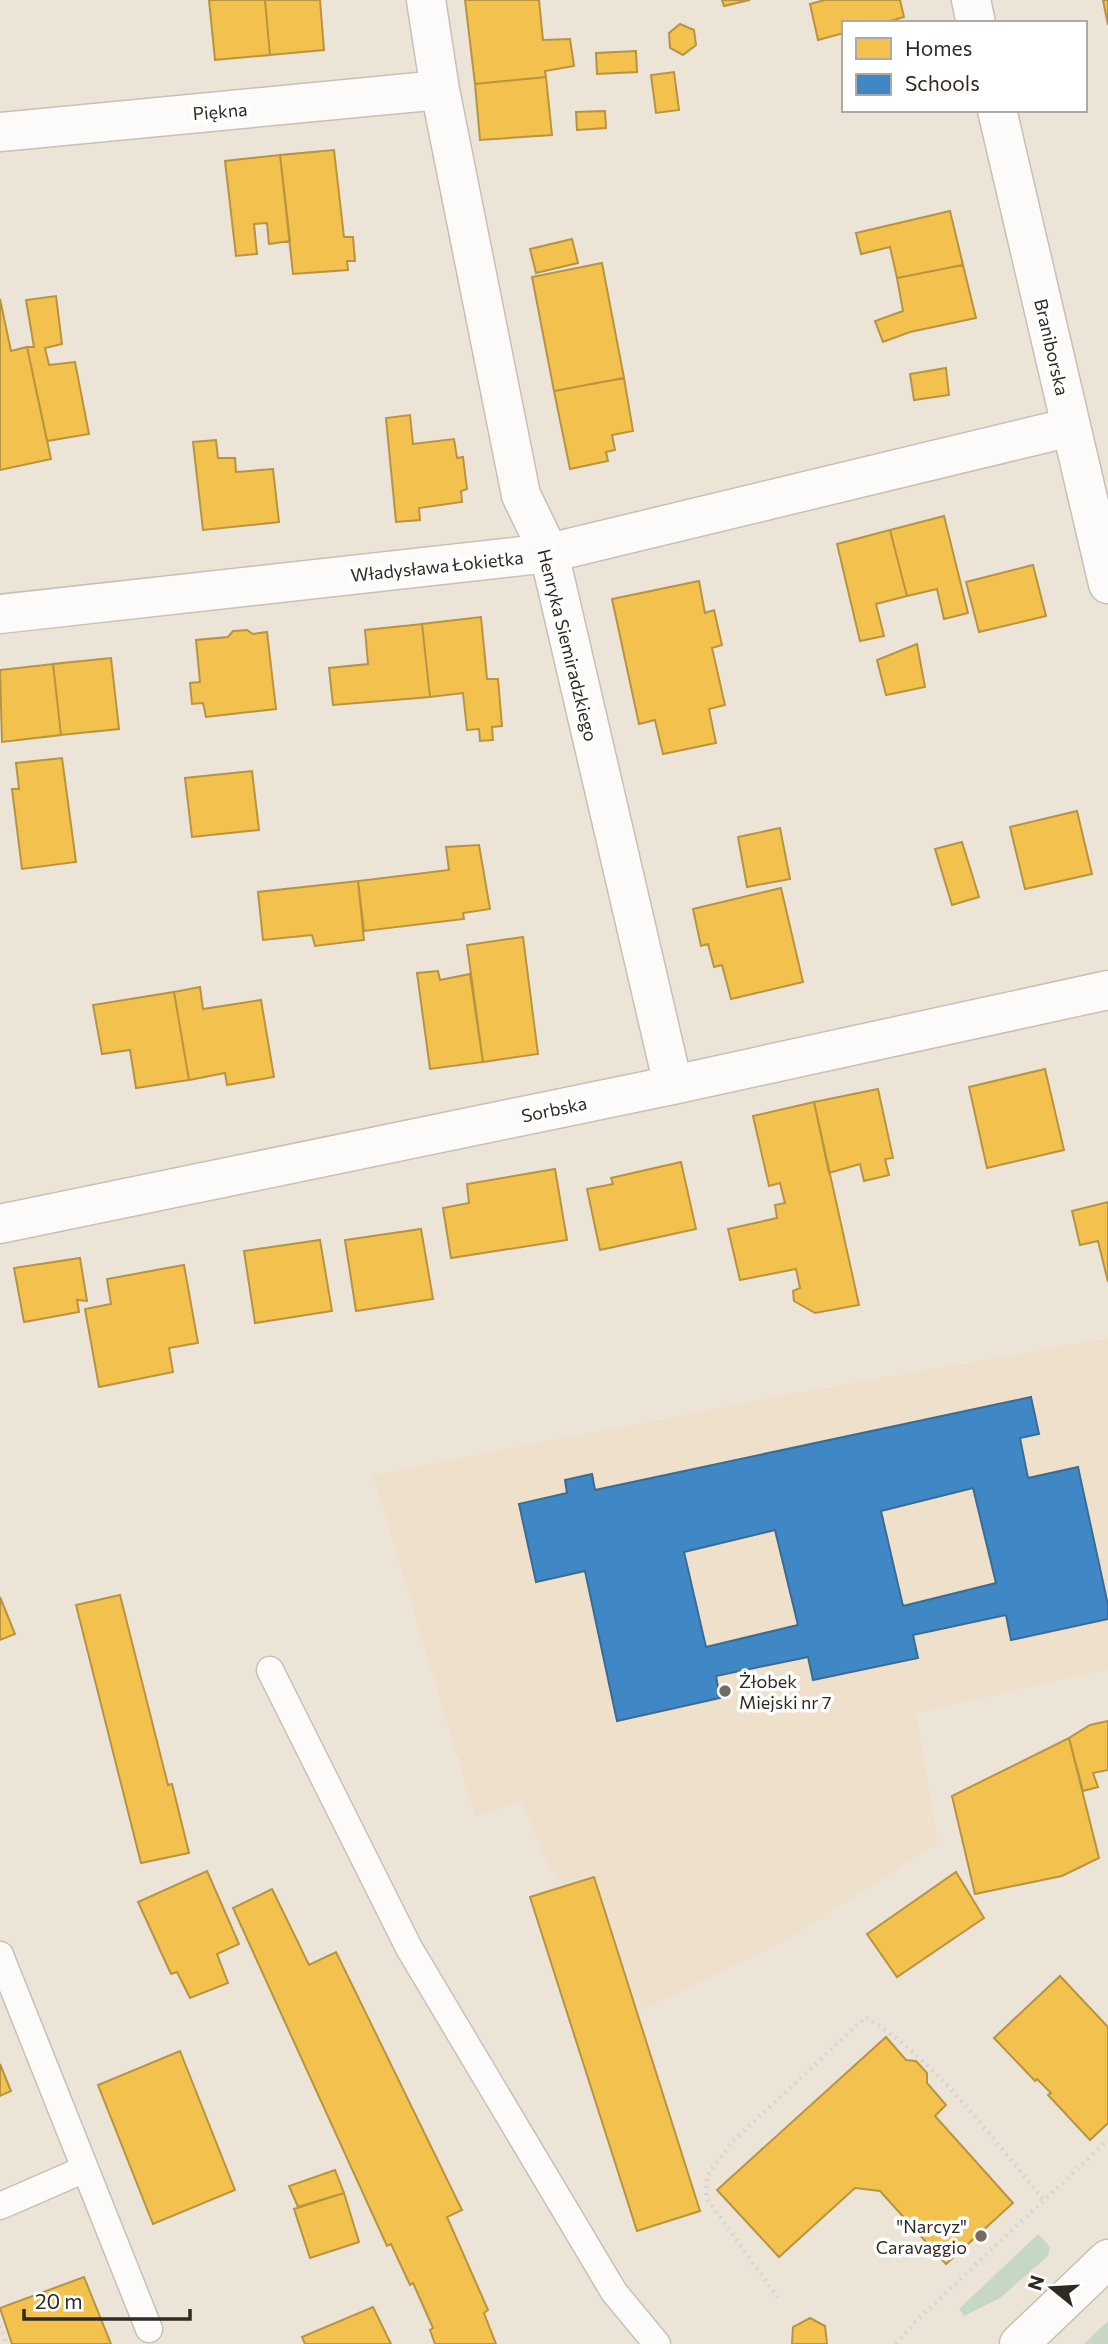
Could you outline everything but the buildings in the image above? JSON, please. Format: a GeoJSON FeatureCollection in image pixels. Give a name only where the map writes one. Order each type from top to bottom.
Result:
{"type":"FeatureCollection","features":[{"type":"Feature","properties":{"kind":"street","name":"Henryka Siemiradzkiego"},"geometry":{"type":"LineString","coordinates":[[426,0],[440,90],[520,495],[549,554],[673,1085]]}},
{"type":"Feature","properties":{"kind":"street"},"geometry":{"type":"LineString","coordinates":[[971,0],[976,21]]}},
{"type":"Feature","properties":{"kind":"street","name":"Piękna"},"geometry":{"type":"LineString","coordinates":[[0,132],[440,90]]}},
{"type":"Feature","properties":{"kind":"street","name":"Braniborska"},"geometry":{"type":"LineString","coordinates":[[997,112],[1108,584]]}},
{"type":"Feature","properties":{"kind":"street","name":"Władysława Łokietka"},"geometry":{"type":"LineString","coordinates":[[0,614],[549,554],[1071,427]]}},
{"type":"Feature","properties":{"kind":"street","name":"Sorbska"},"geometry":{"type":"LineString","coordinates":[[0,1224],[673,1085],[1108,990]]}},
{"type":"Feature","properties":{"kind":"street"},"geometry":{"type":"LineString","coordinates":[[1019,2344],[1108,2259]]}},
{"type":"Feature","properties":{"kind":"lane"},"geometry":{"type":"LineString","coordinates":[[270,1670],[409,1948],[614,2292],[657,2344]]}},
{"type":"Feature","properties":{"kind":"lane"},"geometry":{"type":"LineString","coordinates":[[0,1955],[149,2329]]}},
{"type":"Feature","properties":{"kind":"lane"},"geometry":{"type":"LineString","coordinates":[[0,2206],[85,2169]]}},
{"type":"Feature","properties":{"kind":"path"},"geometry":{"type":"LineString","coordinates":[[778,2298],[706,2197],[707,2176],[733,2141],[866,2017],[906,2045],[972,2113],[1044,2200]]}},
{"type":"Feature","properties":{"kind":"path"},"geometry":{"type":"LineString","coordinates":[[896,2344],[915,2322],[1108,2140]]}},
{"type":"Feature","properties":{"kind":"path"},"geometry":{"type":"LineString","coordinates":[[0,2326],[7,2344]]}},
{"type":"Feature","properties":{"kind":"shaded area","name":"Żłobek Miejski nr 7"},"geometry":{"type":"Polygon","coordinates":[[[1108,1338],[1108,1669],[916,1713],[938,1843],[790,1938],[639,2012],[595,1874],[561,1883],[547,1864],[522,1802],[475,1816],[373,1475],[796,1393],[1108,1338]]]}},
{"type":"Feature","properties":{"kind":"green space"},"geometry":{"type":"Polygon","coordinates":[[[1038,2234],[1050,2247],[1048,2256],[1000,2298],[964,2316],[959,2309],[1038,2234]]]}},
{"type":"Feature","properties":{"kind":"green space"},"geometry":{"type":"Polygon","coordinates":[[[1108,2321],[1108,2344],[1084,2344],[1108,2321]]]}},
{"type":"Feature","properties":{"kind":"place","name":"Żłobek Miejski nr 7"},"geometry":{"type":"Point","coordinates":[725,1691]}},
{"type":"Feature","properties":{"kind":"place","name":"\"Narcyz\" Caravaggio"},"geometry":{"type":"Point","coordinates":[981,2236]}}]}
